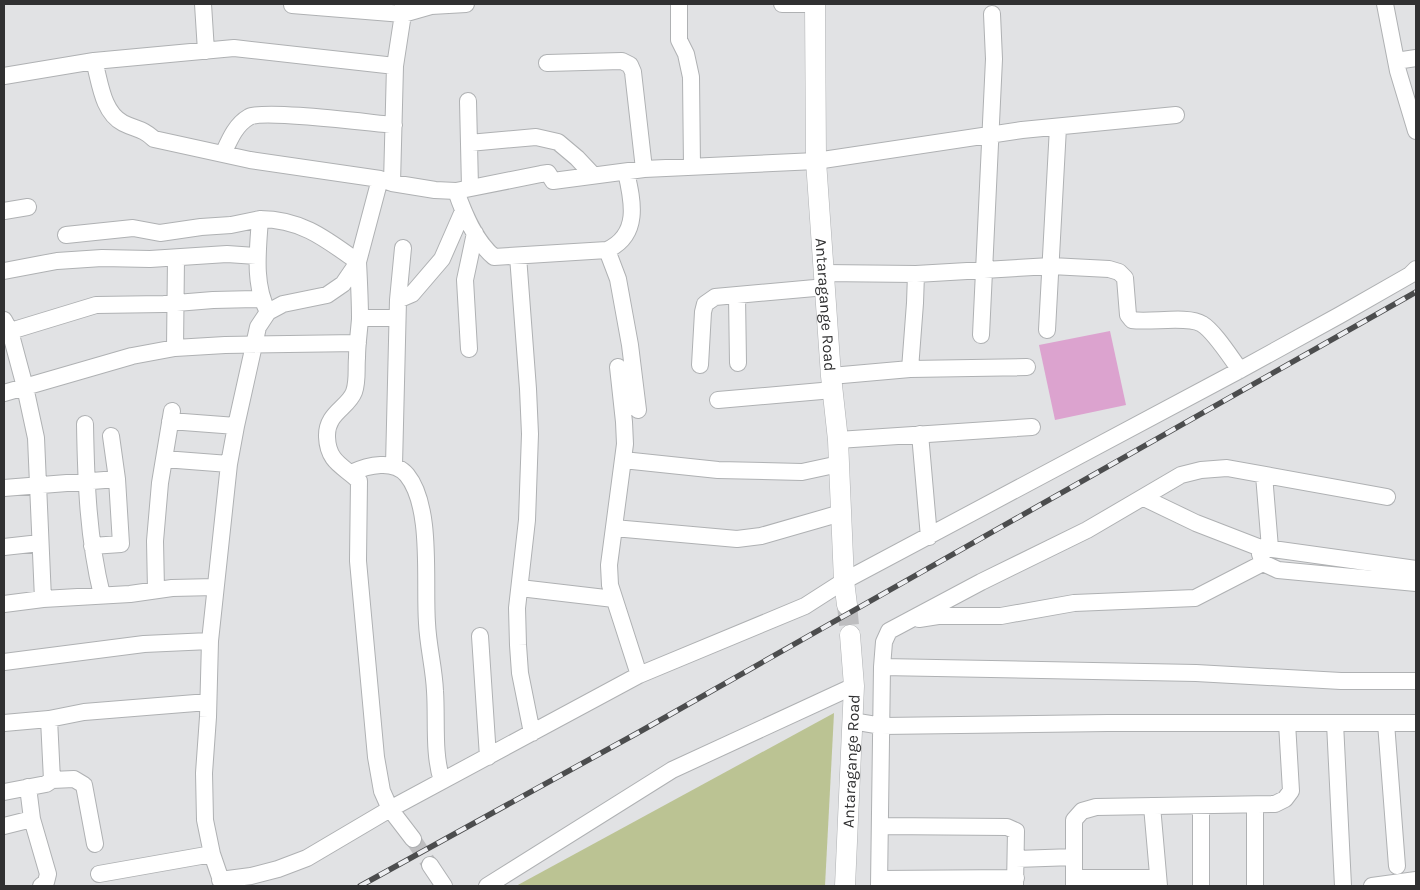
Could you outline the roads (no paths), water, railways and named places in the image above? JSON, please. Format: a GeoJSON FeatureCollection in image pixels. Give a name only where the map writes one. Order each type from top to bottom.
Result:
{"type":"FeatureCollection","features":[{"type":"Feature","properties":{"kind":"street"},"geometry":{"type":"LineString","coordinates":[[203,4],[206,51]]}},
{"type":"Feature","properties":{"kind":"street"},"geometry":{"type":"LineString","coordinates":[[292,6],[403,9],[466,4]]}},
{"type":"Feature","properties":{"kind":"street"},"geometry":{"type":"LineString","coordinates":[[679,4],[679,40],[686,54],[691,77],[692,167]]}},
{"type":"Feature","properties":{"kind":"street"},"geometry":{"type":"LineString","coordinates":[[782,4],[815,4]]}},
{"type":"Feature","properties":{"kind":"street","name":"Antaragange Road"},"geometry":{"type":"LineString","coordinates":[[815,4],[816,161],[832,383],[838,440],[844,581],[847,605]]}},
{"type":"Feature","properties":{"kind":"street"},"geometry":{"type":"LineString","coordinates":[[1385,4],[1396,61],[1416,131]]}},
{"type":"Feature","properties":{"kind":"street"},"geometry":{"type":"LineString","coordinates":[[43,599],[36,438],[25,387],[6,328],[96,305],[213,300],[265,306],[284,304],[327,295],[343,284],[358,262],[386,181],[394,125],[395,66],[403,9]]}},
{"type":"Feature","properties":{"kind":"street"},"geometry":{"type":"LineString","coordinates":[[981,335],[994,59],[992,14]]}},
{"type":"Feature","properties":{"kind":"street"},"geometry":{"type":"LineString","coordinates":[[4,76],[94,60],[234,48],[395,66]]}},
{"type":"Feature","properties":{"kind":"street"},"geometry":{"type":"LineString","coordinates":[[1396,61],[1416,58]]}},
{"type":"Feature","properties":{"kind":"street"},"geometry":{"type":"LineString","coordinates":[[94,60],[111,114],[122,123],[145,131],[154,140],[250,160],[436,190],[463,189],[548,173],[553,181],[644,169],[816,161],[989,135],[1176,115]]}},
{"type":"Feature","properties":{"kind":"street"},"geometry":{"type":"LineString","coordinates":[[547,63],[622,61],[630,65],[633,72],[644,169]]}},
{"type":"Feature","properties":{"kind":"street"},"geometry":{"type":"LineString","coordinates":[[398,300],[412,294],[442,259],[463,211],[463,189],[469,142],[468,101]]}},
{"type":"Feature","properties":{"kind":"street"},"geometry":{"type":"LineString","coordinates":[[223,154],[230,138],[242,122],[251,116],[273,114],[394,125]]}},
{"type":"Feature","properties":{"kind":"street"},"geometry":{"type":"LineString","coordinates":[[1047,330],[1058,127]]}},
{"type":"Feature","properties":{"kind":"street"},"geometry":{"type":"LineString","coordinates":[[469,142],[536,137],[558,142],[577,158],[592,175]]}},
{"type":"Feature","properties":{"kind":"street"},"geometry":{"type":"LineString","coordinates":[[463,211],[487,251],[494,257],[607,250],[617,246],[627,235],[630,223],[632,200],[626,172]]}},
{"type":"Feature","properties":{"kind":"street"},"geometry":{"type":"LineString","coordinates":[[4,211],[28,207]]}},
{"type":"Feature","properties":{"kind":"street"},"geometry":{"type":"LineString","coordinates":[[66,235],[133,228],[160,233],[231,225],[260,219],[275,219],[304,226],[358,262]]}},
{"type":"Feature","properties":{"kind":"street"},"geometry":{"type":"LineString","coordinates":[[260,219],[257,256],[265,306],[254,344],[229,464],[210,641],[204,773],[205,820],[212,854],[221,883],[269,872],[307,858],[390,809],[639,675],[805,606],[844,581],[1340,315],[1410,275],[1416,269]]}},
{"type":"Feature","properties":{"kind":"street"},"geometry":{"type":"LineString","coordinates":[[469,349],[465,280],[475,233]]}},
{"type":"Feature","properties":{"kind":"street"},"geometry":{"type":"LineString","coordinates":[[394,465],[397,318],[403,248]]}},
{"type":"Feature","properties":{"kind":"street"},"geometry":{"type":"LineString","coordinates":[[607,250],[618,279],[630,345],[638,410]]}},
{"type":"Feature","properties":{"kind":"street"},"geometry":{"type":"LineString","coordinates":[[4,271],[57,260],[176,258],[228,254],[257,256]]}},
{"type":"Feature","properties":{"kind":"street"},"geometry":{"type":"LineString","coordinates":[[518,256],[530,434],[527,520],[517,608],[520,673],[532,732]]}},
{"type":"Feature","properties":{"kind":"street"},"geometry":{"type":"LineString","coordinates":[[175,348],[176,258]]}},
{"type":"Feature","properties":{"kind":"street"},"geometry":{"type":"LineString","coordinates":[[358,262],[360,318],[354,394],[334,416],[328,426],[327,438],[332,457],[341,468],[351,473],[359,481],[358,561],[376,757],[382,791],[390,809],[413,840]]}},
{"type":"Feature","properties":{"kind":"street"},"geometry":{"type":"LineString","coordinates":[[700,365],[702,312],[705,304],[715,297],[737,296],[825,280],[1051,266],[1110,269],[1119,272],[1126,278],[1128,315],[1132,320],[1142,322],[1187,320],[1202,324],[1240,370]]}},
{"type":"Feature","properties":{"kind":"street"},"geometry":{"type":"LineString","coordinates":[[910,369],[916,274]]}},
{"type":"Feature","properties":{"kind":"street"},"geometry":{"type":"LineString","coordinates":[[737,296],[738,363]]}},
{"type":"Feature","properties":{"kind":"street"},"geometry":{"type":"LineString","coordinates":[[360,318],[397,318]]}},
{"type":"Feature","properties":{"kind":"street"},"geometry":{"type":"LineString","coordinates":[[4,394],[132,356],[175,348],[254,344],[358,343]]}},
{"type":"Feature","properties":{"kind":"street"},"geometry":{"type":"LineString","coordinates":[[618,366],[625,444],[609,565],[610,585],[639,675]]}},
{"type":"Feature","properties":{"kind":"street"},"geometry":{"type":"LineString","coordinates":[[718,400],[910,369],[1028,367]]}},
{"type":"Feature","properties":{"kind":"street"},"geometry":{"type":"LineString","coordinates":[[156,590],[154,541],[171,416],[236,426]]}},
{"type":"Feature","properties":{"kind":"street"},"geometry":{"type":"LineString","coordinates":[[85,424],[86,480],[92,546],[94,565],[102,595]]}},
{"type":"Feature","properties":{"kind":"street"},"geometry":{"type":"LineString","coordinates":[[838,440],[1032,427]]}},
{"type":"Feature","properties":{"kind":"street"},"geometry":{"type":"LineString","coordinates":[[920,434],[929,537]]}},
{"type":"Feature","properties":{"kind":"street"},"geometry":{"type":"LineString","coordinates":[[92,546],[121,544],[117,479],[111,436]]}},
{"type":"Feature","properties":{"kind":"street"},"geometry":{"type":"LineString","coordinates":[[164,459],[229,464]]}},
{"type":"Feature","properties":{"kind":"street"},"geometry":{"type":"LineString","coordinates":[[623,460],[718,470],[802,472],[839,464]]}},
{"type":"Feature","properties":{"kind":"street"},"geometry":{"type":"LineString","coordinates":[[351,473],[363,468],[394,465],[407,474],[420,497],[424,531],[426,625],[435,688],[436,747],[442,781]]}},
{"type":"Feature","properties":{"kind":"street"},"geometry":{"type":"LineString","coordinates":[[881,826],[1007,827],[1016,831],[1016,882],[879,883],[882,667],[884,642],[889,631],[981,582],[1087,530],[1181,475],[1201,470],[1227,468],[1387,497]]}},
{"type":"Feature","properties":{"kind":"street"},"geometry":{"type":"LineString","coordinates":[[1263,563],[1264,475]]}},
{"type":"Feature","properties":{"kind":"street"},"geometry":{"type":"LineString","coordinates":[[4,488],[117,479]]}},
{"type":"Feature","properties":{"kind":"street"},"geometry":{"type":"LineString","coordinates":[[1144,498],[1196,523],[1264,548],[1416,569]]}},
{"type":"Feature","properties":{"kind":"street"},"geometry":{"type":"LineString","coordinates":[[614,528],[737,539],[761,536],[841,513]]}},
{"type":"Feature","properties":{"kind":"street"},"geometry":{"type":"LineString","coordinates":[[4,547],[40,543]]}},
{"type":"Feature","properties":{"kind":"street"},"geometry":{"type":"LineString","coordinates":[[907,621],[938,616],[1001,616],[1074,603],[1195,598],[1263,563]]}},
{"type":"Feature","properties":{"kind":"street"},"geometry":{"type":"LineString","coordinates":[[1263,563],[1278,570],[1416,583]]}},
{"type":"Feature","properties":{"kind":"street"},"geometry":{"type":"LineString","coordinates":[[4,604],[172,588],[215,587]]}},
{"type":"Feature","properties":{"kind":"street"},"geometry":{"type":"LineString","coordinates":[[520,588],[614,599]]}},
{"type":"Feature","properties":{"kind":"street","name":"Antaragange Road"},"geometry":{"type":"LineString","coordinates":[[845,886],[854,686],[850,635]]}},
{"type":"Feature","properties":{"kind":"street"},"geometry":{"type":"LineString","coordinates":[[480,636],[488,756]]}},
{"type":"Feature","properties":{"kind":"street"},"geometry":{"type":"LineString","coordinates":[[4,662],[144,644],[210,641]]}},
{"type":"Feature","properties":{"kind":"street"},"geometry":{"type":"LineString","coordinates":[[882,667],[1196,673],[1341,681],[1416,681]]}},
{"type":"Feature","properties":{"kind":"street"},"geometry":{"type":"LineString","coordinates":[[487,886],[672,770],[854,686]]}},
{"type":"Feature","properties":{"kind":"street"},"geometry":{"type":"LineString","coordinates":[[4,723],[49,719],[84,712],[208,702]]}},
{"type":"Feature","properties":{"kind":"street"},"geometry":{"type":"LineString","coordinates":[[49,719],[52,780]]}},
{"type":"Feature","properties":{"kind":"street"},"geometry":{"type":"LineString","coordinates":[[852,721],[882,726],[1108,723],[1416,723]]}},
{"type":"Feature","properties":{"kind":"street"},"geometry":{"type":"LineString","coordinates":[[1152,806],[1158,882],[1074,882],[1074,820],[1082,811],[1096,806],[1152,806],[1201,806],[1256,806],[1275,804],[1285,799],[1291,791],[1287,723]]}},
{"type":"Feature","properties":{"kind":"street"},"geometry":{"type":"LineString","coordinates":[[1335,723],[1343,886]]}},
{"type":"Feature","properties":{"kind":"street"},"geometry":{"type":"LineString","coordinates":[[1386,723],[1397,866]]}},
{"type":"Feature","properties":{"kind":"street"},"geometry":{"type":"LineString","coordinates":[[4,792],[46,784],[52,780],[74,779],[84,785],[95,844]]}},
{"type":"Feature","properties":{"kind":"street"},"geometry":{"type":"LineString","coordinates":[[28,788],[32,819],[48,874],[46,882],[41,886]]}},
{"type":"Feature","properties":{"kind":"street"},"geometry":{"type":"LineString","coordinates":[[1201,806],[1202,886]]}},
{"type":"Feature","properties":{"kind":"street"},"geometry":{"type":"LineString","coordinates":[[1255,886],[1256,806]]}},
{"type":"Feature","properties":{"kind":"street"},"geometry":{"type":"LineString","coordinates":[[4,826],[32,819]]}},
{"type":"Feature","properties":{"kind":"street"},"geometry":{"type":"LineString","coordinates":[[99,874],[212,854]]}},
{"type":"Feature","properties":{"kind":"street"},"geometry":{"type":"LineString","coordinates":[[1016,859],[1074,857]]}},
{"type":"Feature","properties":{"kind":"street"},"geometry":{"type":"LineString","coordinates":[[430,865],[444,886]]}},
{"type":"Feature","properties":{"kind":"street"},"geometry":{"type":"LineString","coordinates":[[1372,886],[1416,880]]}},
{"type":"Feature","properties":{"kind":"tunnel"},"geometry":{"type":"LineString","coordinates":[[847,605],[850,635]]}},
{"type":"Feature","properties":{"kind":"tunnel"},"geometry":{"type":"LineString","coordinates":[[413,839],[430,865]]}},
{"type":"Feature","properties":{"kind":"railway"},"geometry":{"type":"LineString","coordinates":[[360,886],[641,731],[1416,292]]}}]}
